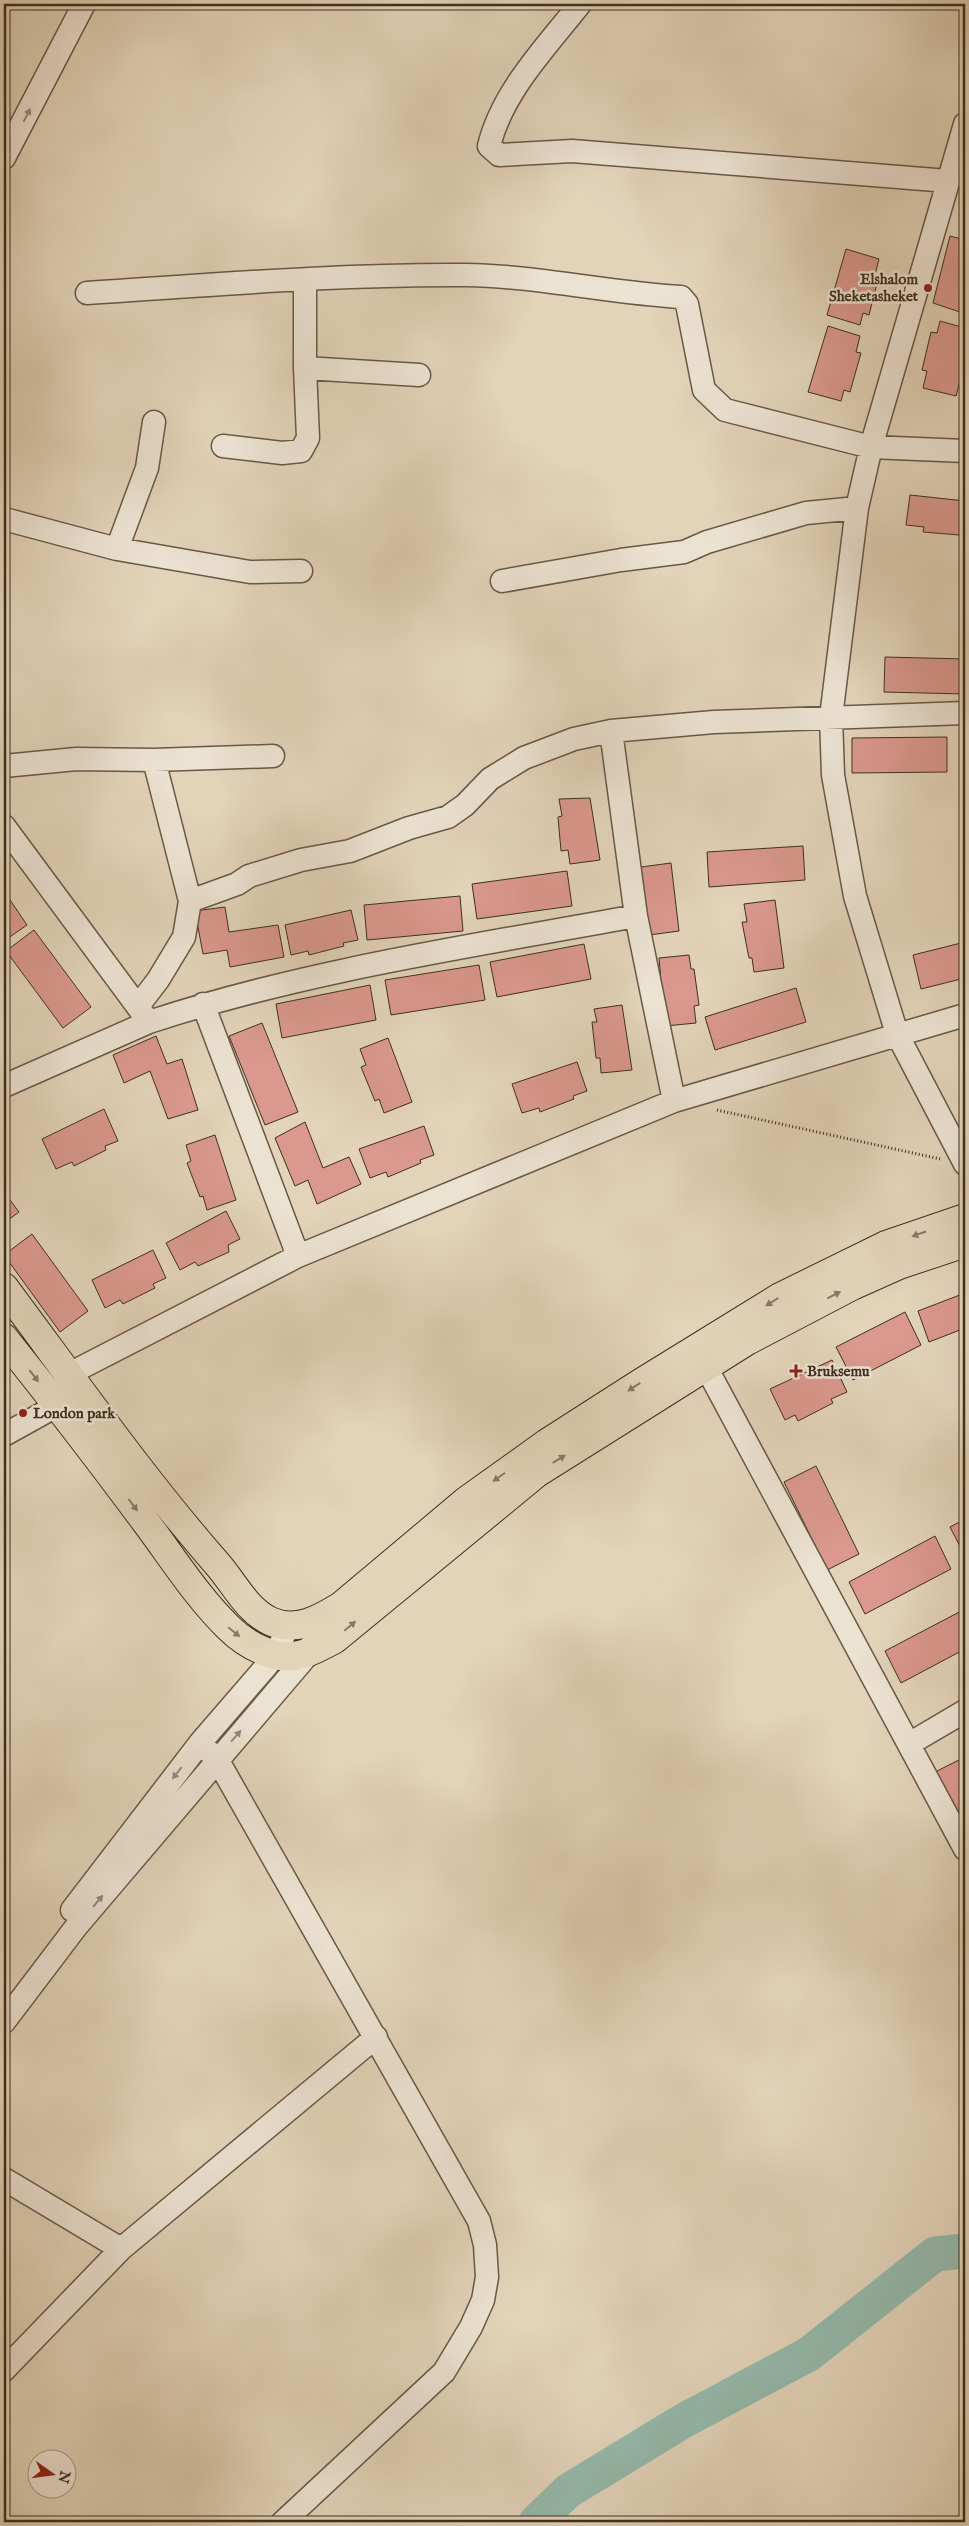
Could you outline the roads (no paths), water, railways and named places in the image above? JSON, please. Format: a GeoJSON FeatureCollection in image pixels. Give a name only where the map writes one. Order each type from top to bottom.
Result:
{"type":"FeatureCollection","features":[{"type":"Feature","properties":{"kind":"main road"},"geometry":{"type":"LineString","coordinates":[[4,1287],[184,1526],[241,1596],[260,1615],[272,1622],[303,1625],[320,1619],[341,1606],[466,1500],[547,1443],[780,1296],[886,1245],[965,1218]]}},
{"type":"Feature","properties":{"kind":"main road"},"geometry":{"type":"LineString","coordinates":[[4,1338],[58,1405],[199,1595],[230,1629],[255,1647],[276,1655],[293,1657],[310,1652],[335,1638],[537,1473],[747,1341],[852,1286],[899,1266],[965,1243]]}},
{"type":"Feature","properties":{"kind":"street"},"geometry":{"type":"LineString","coordinates":[[4,127],[67,4]]}},
{"type":"Feature","properties":{"kind":"street"},"geometry":{"type":"LineString","coordinates":[[4,158],[84,4]]}},
{"type":"Feature","properties":{"kind":"street"},"geometry":{"type":"LineString","coordinates":[[580,4],[522,78],[493,131],[489,146],[499,155],[572,151],[948,180]]}},
{"type":"Feature","properties":{"kind":"street"},"geometry":{"type":"LineString","coordinates":[[956,1162],[897,1034],[855,896],[833,776],[831,717],[857,508],[871,447],[965,124]]}},
{"type":"Feature","properties":{"kind":"street"},"geometry":{"type":"LineString","coordinates":[[87,293],[305,280],[467,275],[588,285],[681,297],[687,304],[704,390],[724,410],[871,447],[965,451]]}},
{"type":"Feature","properties":{"kind":"street"},"geometry":{"type":"LineString","coordinates":[[223,446],[282,453],[301,451],[308,438],[305,368],[305,280]]}},
{"type":"Feature","properties":{"kind":"street"},"geometry":{"type":"LineString","coordinates":[[305,368],[419,375]]}},
{"type":"Feature","properties":{"kind":"street"},"geometry":{"type":"LineString","coordinates":[[118,549],[147,468],[154,422]]}},
{"type":"Feature","properties":{"kind":"street"},"geometry":{"type":"LineString","coordinates":[[502,581],[621,560],[684,552],[707,542],[806,513],[857,508]]}},
{"type":"Feature","properties":{"kind":"street"},"geometry":{"type":"LineString","coordinates":[[4,518],[118,549],[250,572],[301,571]]}},
{"type":"Feature","properties":{"kind":"street"},"geometry":{"type":"LineString","coordinates":[[190,901],[237,884],[249,876],[301,860],[350,852],[409,828],[448,817],[465,805],[490,779],[524,758],[574,739],[611,731],[714,722],[965,712]]}},
{"type":"Feature","properties":{"kind":"street"},"geometry":{"type":"LineString","coordinates":[[611,731],[636,916],[674,1101]]}},
{"type":"Feature","properties":{"kind":"street"},"geometry":{"type":"LineString","coordinates":[[4,766],[76,759],[154,760],[273,756]]}},
{"type":"Feature","properties":{"kind":"street"},"geometry":{"type":"LineString","coordinates":[[143,1014],[158,980],[184,937],[190,901],[154,760]]}},
{"type":"Feature","properties":{"kind":"street"},"geometry":{"type":"LineString","coordinates":[[4,826],[143,1014]]}},
{"type":"Feature","properties":{"kind":"street"},"geometry":{"type":"LineString","coordinates":[[4,1086],[143,1014],[203,1004],[336,972],[636,916]]}},
{"type":"Feature","properties":{"kind":"street"},"geometry":{"type":"LineString","coordinates":[[203,1004],[298,1256]]}},
{"type":"Feature","properties":{"kind":"street"},"geometry":{"type":"LineString","coordinates":[[69,1374],[298,1256],[674,1101],[965,1015]]}},
{"type":"Feature","properties":{"kind":"street"},"geometry":{"type":"LineString","coordinates":[[706,1367],[965,1850]]}},
{"type":"Feature","properties":{"kind":"street"},"geometry":{"type":"LineString","coordinates":[[4,1435],[58,1405]]}},
{"type":"Feature","properties":{"kind":"street"},"geometry":{"type":"LineString","coordinates":[[4,2022],[76,1927],[310,1652],[320,1619]]}},
{"type":"Feature","properties":{"kind":"street"},"geometry":{"type":"LineString","coordinates":[[4,1998],[200,1743],[276,1655],[288,1625]]}},
{"type":"Feature","properties":{"kind":"street"},"geometry":{"type":"LineString","coordinates":[[909,1744],[965,1711]]}},
{"type":"Feature","properties":{"kind":"street"},"geometry":{"type":"LineString","coordinates":[[200,1743],[217,1759],[376,2037],[479,2221],[486,2245],[488,2277],[483,2300],[471,2327],[444,2372],[283,2522]]}},
{"type":"Feature","properties":{"kind":"street"},"geometry":{"type":"LineString","coordinates":[[4,2370],[121,2249],[376,2037]]}},
{"type":"Feature","properties":{"kind":"street"},"geometry":{"type":"LineString","coordinates":[[4,2178],[121,2249]]}},
{"type":"Feature","properties":{"kind":"waterway"},"geometry":{"type":"LineString","coordinates":[[536,2522],[568,2491],[683,2421],[809,2354],[935,2254],[965,2251]]}},
{"type":"Feature","properties":{"kind":"place","name":"Elshalom Sheketasheket"},"geometry":{"type":"Point","coordinates":[928,288]}},
{"type":"Feature","properties":{"kind":"place","name":"Bruksemu"},"geometry":{"type":"Point","coordinates":[796,1371]}},
{"type":"Feature","properties":{"kind":"place","name":"London park"},"geometry":{"type":"Point","coordinates":[23,1413]}}]}
